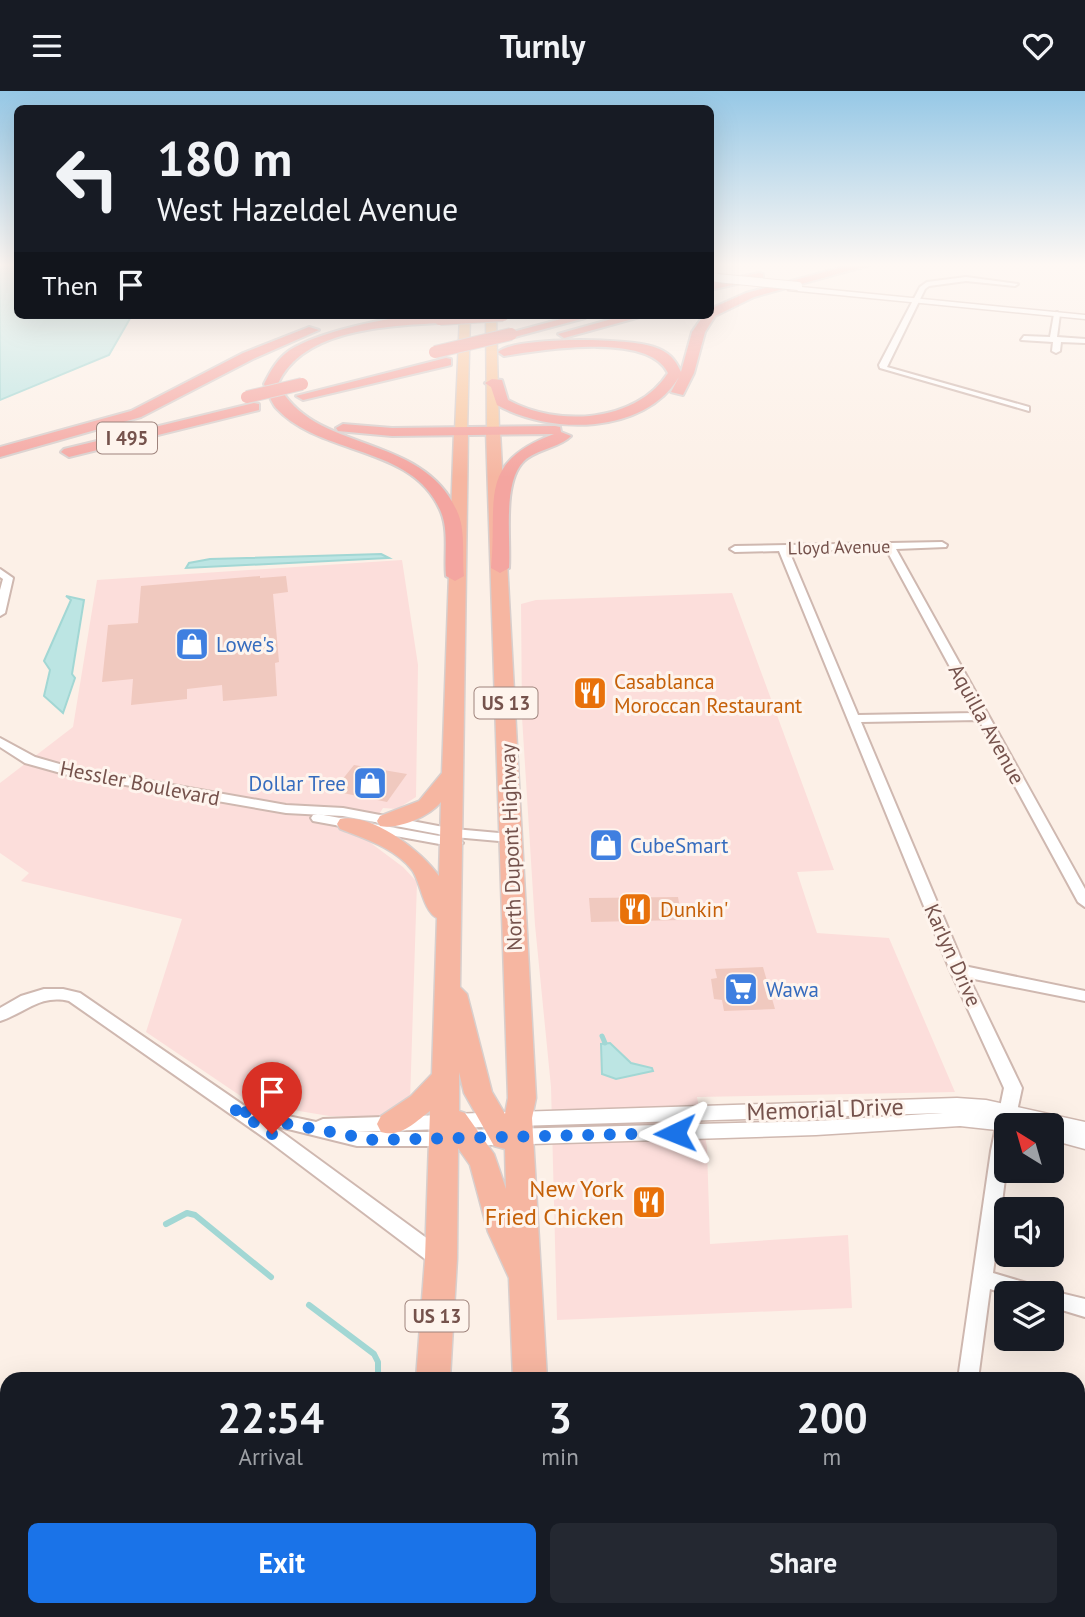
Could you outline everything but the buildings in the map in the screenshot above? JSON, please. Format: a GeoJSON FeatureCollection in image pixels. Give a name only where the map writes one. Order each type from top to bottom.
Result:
{"type":"FeatureCollection","features":[{"type":"Feature","properties":{"kind":"highway"},"geometry":{"type":"LineString","coordinates":[[0,453],[128,417],[170,399],[266,348],[307,334]]}},
{"type":"Feature","properties":{"kind":"highway"},"geometry":{"type":"LineString","coordinates":[[346,334],[298,352],[280,366],[271,381],[275,397],[286,410],[313,425],[401,460],[428,479],[450,514],[455,576]]}},
{"type":"Feature","properties":{"kind":"highway","name":"I 495"},"geometry":{"type":"LineString","coordinates":[[0,453],[303,390],[441,357],[510,334]]}},
{"type":"Feature","properties":{"kind":"highway"},"geometry":{"type":"LineString","coordinates":[[505,350],[566,334]]}},
{"type":"Feature","properties":{"kind":"highway"},"geometry":{"type":"LineString","coordinates":[[500,568],[504,545],[502,479],[516,459],[548,441],[639,417],[664,403],[685,381],[698,334]]}},
{"type":"Feature","properties":{"kind":"highway"},"geometry":{"type":"LineString","coordinates":[[441,357],[570,344],[618,345],[663,357],[674,366],[675,373],[665,390],[646,404],[617,415],[588,419],[555,419],[520,412],[502,402],[497,383],[492,383]]}},
{"type":"Feature","properties":{"kind":"highway","name":"I 495"},"geometry":{"type":"LineString","coordinates":[[54,455],[251,402]]}},
{"type":"Feature","properties":{"kind":"highway"},"geometry":{"type":"LineString","coordinates":[[286,410],[314,422],[353,429],[493,431],[592,426],[635,415],[664,403]]}},
{"type":"Feature","properties":{"kind":"highway","name":"US 13"},"geometry":{"type":"LineString","coordinates":[[437,1372],[441,1259],[452,1130],[444,1078],[455,576],[461,431]]}},
{"type":"Feature","properties":{"kind":"highway","name":"North Dupont Highway"},"geometry":{"type":"LineString","coordinates":[[493,431],[522,1098],[509,1128],[525,1281],[530,1372]]}},
{"type":"Feature","properties":{"kind":"highway"},"geometry":{"type":"LineString","coordinates":[[388,821],[427,806],[452,775]]}},
{"type":"Feature","properties":{"kind":"highway"},"geometry":{"type":"LineString","coordinates":[[348,824],[397,845],[416,858],[430,877],[447,926]]}},
{"type":"Feature","properties":{"kind":"highway"},"geometry":{"type":"LineString","coordinates":[[447,960],[478,1093],[509,1128]]}},
{"type":"Feature","properties":{"kind":"highway"},"geometry":{"type":"LineString","coordinates":[[391,1124],[421,1103],[444,1078]]}},
{"type":"Feature","properties":{"kind":"highway"},"geometry":{"type":"LineString","coordinates":[[452,1130],[484,1162],[503,1232],[525,1281]]}},
{"type":"Feature","properties":{"kind":"main road","name":"US 13"},"geometry":{"type":"LineString","coordinates":[[461,431],[464,334]]}},
{"type":"Feature","properties":{"kind":"main road","name":"North Dupont Highway"},"geometry":{"type":"LineString","coordinates":[[493,431],[495,334]]}},
{"type":"Feature","properties":{"kind":"street"},"geometry":{"type":"LineString","coordinates":[[900,334],[884,368],[1026,409]]}},
{"type":"Feature","properties":{"kind":"street"},"geometry":{"type":"LineString","coordinates":[[1054,334],[1056,351]]}},
{"type":"Feature","properties":{"kind":"street"},"geometry":{"type":"LineString","coordinates":[[1024,338],[1085,341]]}},
{"type":"Feature","properties":{"kind":"street","name":"Lloyd Avenue"},"geometry":{"type":"LineString","coordinates":[[735,549],[942,545]]}},
{"type":"Feature","properties":{"kind":"street","name":"Aquilla Avenue"},"geometry":{"type":"LineString","coordinates":[[889,546],[1085,902]]}},
{"type":"Feature","properties":{"kind":"street","name":"Karlyn Drive"},"geometry":{"type":"LineString","coordinates":[[783,548],[958,970],[1007,1071],[1013,1088],[1012,1113]]}},
{"type":"Feature","properties":{"kind":"street"},"geometry":{"type":"LineString","coordinates":[[0,572],[8,578],[0,613]]}},
{"type":"Feature","properties":{"kind":"street"},"geometry":{"type":"LineString","coordinates":[[853,719],[983,716]]}},
{"type":"Feature","properties":{"kind":"street","name":"Hessler Boulevard"},"geometry":{"type":"LineString","coordinates":[[0,742],[30,760],[68,771],[286,809],[348,824],[449,838],[511,843]]}},
{"type":"Feature","properties":{"kind":"street","name":"Hessler Boulevard"},"geometry":{"type":"LineString","coordinates":[[286,809],[314,808],[388,821],[449,838]]}},
{"type":"Feature","properties":{"kind":"street"},"geometry":{"type":"LineString","coordinates":[[958,970],[1085,996]]}},
{"type":"Feature","properties":{"kind":"street"},"geometry":{"type":"LineString","coordinates":[[0,1015],[42,993],[61,992],[74,997],[441,1259]]}},
{"type":"Feature","properties":{"kind":"street","name":"Memorial Drive"},"geometry":{"type":"LineString","coordinates":[[231,1107],[273,1121],[311,1126],[357,1139],[452,1130],[509,1128],[816,1128],[960,1119],[994,1120]]}},
{"type":"Feature","properties":{"kind":"street","name":"Memorial Drive"},"geometry":{"type":"LineString","coordinates":[[311,1126],[391,1124],[452,1130]]}},
{"type":"Feature","properties":{"kind":"street","name":"Memorial Drive"},"geometry":{"type":"LineString","coordinates":[[1064,1126],[1085,1129]]}},
{"type":"Feature","properties":{"kind":"street"},"geometry":{"type":"LineString","coordinates":[[1064,1136],[1085,1141]]}},
{"type":"Feature","properties":{"kind":"street","name":"Karlyn Drive"},"geometry":{"type":"LineString","coordinates":[[969,1372],[1001,1183]]}},
{"type":"Feature","properties":{"kind":"street"},"geometry":{"type":"LineString","coordinates":[[984,1279],[994,1282]]}},
{"type":"Feature","properties":{"kind":"street"},"geometry":{"type":"LineString","coordinates":[[1064,1302],[1085,1308]]}},
{"type":"Feature","properties":{"kind":"shaded area"},"geometry":{"type":"Polygon","coordinates":[[[402,560],[418,665],[416,797],[397,809],[383,808],[364,838],[403,867],[417,882],[410,1102],[393,1114],[374,1117],[329,1116],[251,1103],[146,1032],[182,919],[21,881],[29,873],[0,853],[0,783],[73,727],[97,580],[402,560]]]}},
{"type":"Feature","properties":{"kind":"shaded area"},"geometry":{"type":"Polygon","coordinates":[[[732,593],[834,870],[797,872],[817,933],[889,938],[955,1092],[697,1097],[707,1147],[710,1244],[848,1235],[852,1308],[557,1320],[551,1087],[535,925],[522,717],[521,604],[536,600],[732,593]]]}},
{"type":"Feature","properties":{"kind":"water"},"geometry":{"type":"Polygon","coordinates":[[[0,334],[121,334],[109,355],[0,400],[0,334]]]}},
{"type":"Feature","properties":{"kind":"water"},"geometry":{"type":"Polygon","coordinates":[[[381,554],[389,558],[186,568],[189,563],[210,559],[381,554]]]}},
{"type":"Feature","properties":{"kind":"water"},"geometry":{"type":"Polygon","coordinates":[[[66,596],[84,600],[72,674],[75,678],[63,713],[44,696],[50,670],[44,661],[71,600],[66,596]]]}},
{"type":"Feature","properties":{"kind":"water"},"geometry":{"type":"Polygon","coordinates":[[[610,1043],[631,1063],[652,1068],[653,1071],[616,1079],[602,1074],[601,1044],[610,1043]]]}},
{"type":"Feature","properties":{"kind":"waterway"},"geometry":{"type":"LineString","coordinates":[[602,1036],[605,1043]]}},
{"type":"Feature","properties":{"kind":"waterway"},"geometry":{"type":"LineString","coordinates":[[166,1224],[187,1213],[195,1215],[271,1277]]}},
{"type":"Feature","properties":{"kind":"waterway"},"geometry":{"type":"LineString","coordinates":[[309,1305],[374,1354],[378,1362],[378,1372]]}},
{"type":"Feature","properties":{"kind":"place","name":"Lowe's"},"geometry":{"type":"Point","coordinates":[192,644]}},
{"type":"Feature","properties":{"kind":"place","name":"Casablanca Moroccan Restaurant"},"geometry":{"type":"Point","coordinates":[590,693]}},
{"type":"Feature","properties":{"kind":"place","name":"Dollar Tree"},"geometry":{"type":"Point","coordinates":[370,783]}},
{"type":"Feature","properties":{"kind":"place","name":"CubeSmart"},"geometry":{"type":"Point","coordinates":[606,845]}},
{"type":"Feature","properties":{"kind":"place","name":"Dunkin'"},"geometry":{"type":"Point","coordinates":[635,909]}},
{"type":"Feature","properties":{"kind":"place","name":"Wawa"},"geometry":{"type":"Point","coordinates":[741,989]}},
{"type":"Feature","properties":{"kind":"place","name":"New York Fried Chicken"},"geometry":{"type":"Point","coordinates":[649,1202]}},
{"type":"Feature","properties":{"kind":"route"},"geometry":{"type":"LineString","coordinates":[[272,1134],[231,1107],[273,1121],[311,1126],[344,1137],[373,1140],[675,1133]]}}]}
